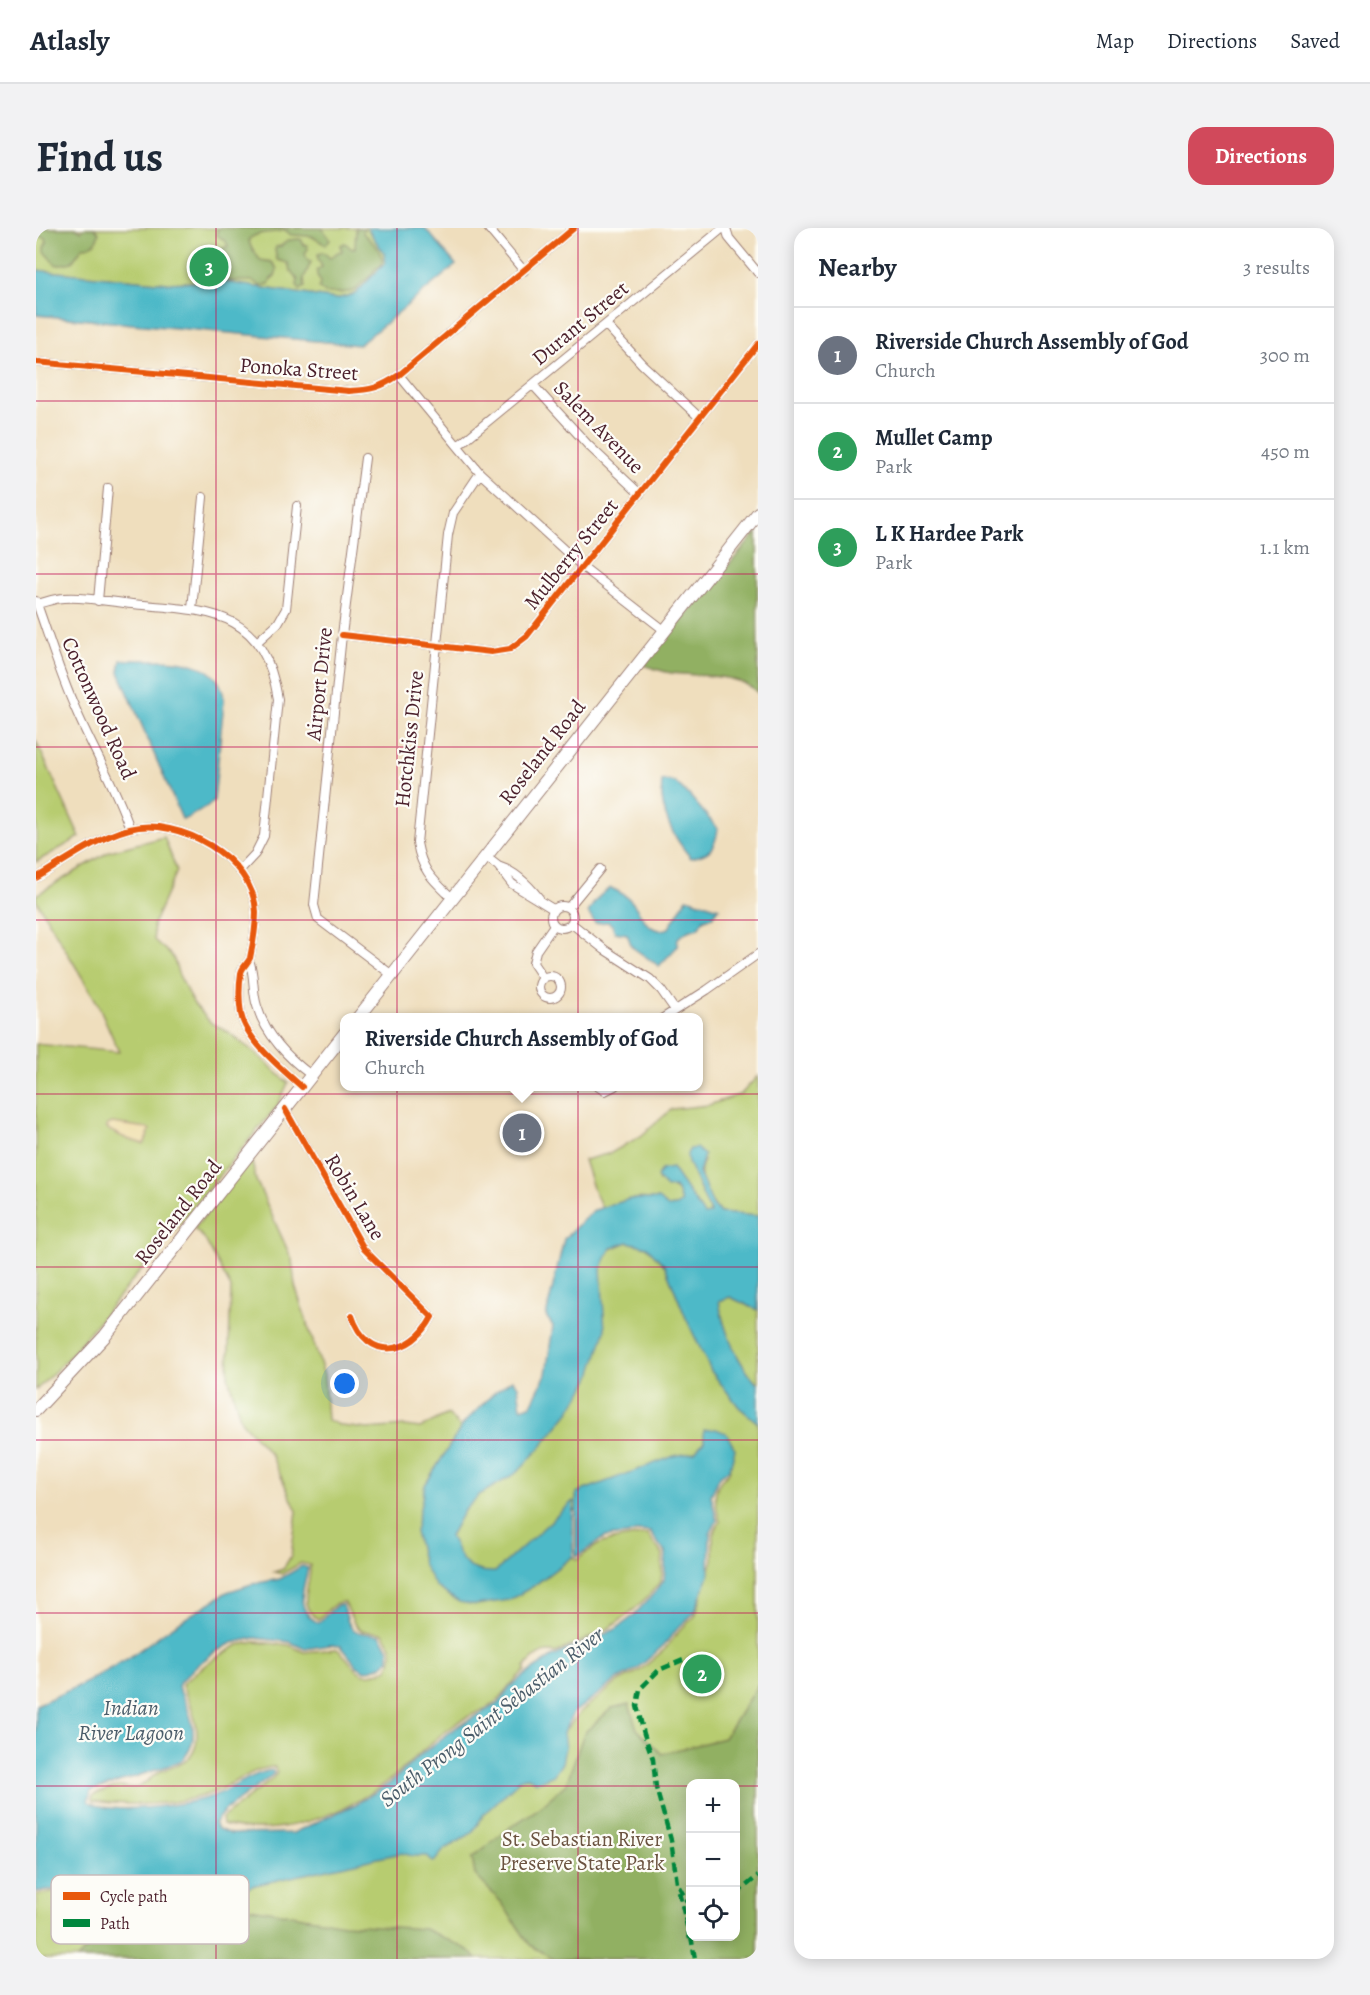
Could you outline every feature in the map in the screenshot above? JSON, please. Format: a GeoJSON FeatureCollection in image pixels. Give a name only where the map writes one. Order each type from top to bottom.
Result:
{"type":"FeatureCollection","features":[{"type":"Feature","properties":{"kind":"main road","name":"Roseland Road"},"geometry":{"type":"LineString","coordinates":[[361,1013],[758,513]]}},
{"type":"Feature","properties":{"kind":"main road","name":"Roseland Road"},"geometry":{"type":"LineString","coordinates":[[36,1410],[105,1336],[340,1039]]}},
{"type":"Feature","properties":{"kind":"street"},"geometry":{"type":"LineString","coordinates":[[488,228],[524,271]]}},
{"type":"Feature","properties":{"kind":"street","name":"Ponoka Street"},"geometry":{"type":"LineString","coordinates":[[36,362],[349,391],[371,390],[399,375],[574,228]]}},
{"type":"Feature","properties":{"kind":"street"},"geometry":{"type":"LineString","coordinates":[[724,228],[729,238],[758,273]]}},
{"type":"Feature","properties":{"kind":"street","name":"Durant Street"},"geometry":{"type":"LineString","coordinates":[[459,445],[724,228]]}},
{"type":"Feature","properties":{"kind":"street"},"geometry":{"type":"LineString","coordinates":[[606,325],[642,364],[700,418]]}},
{"type":"Feature","properties":{"kind":"street","name":"Mulberry Street"},"geometry":{"type":"LineString","coordinates":[[342,635],[491,652],[510,649],[527,636],[758,344]]}},
{"type":"Feature","properties":{"kind":"street"},"geometry":{"type":"LineString","coordinates":[[399,375],[480,473],[583,567],[664,630]]}},
{"type":"Feature","properties":{"kind":"street","name":"Salem Avenue"},"geometry":{"type":"LineString","coordinates":[[533,385],[588,445],[640,494]]}},
{"type":"Feature","properties":{"kind":"street","name":"Airport Drive"},"geometry":{"type":"LineString","coordinates":[[365,458],[342,635],[314,905],[318,919],[392,975]]}},
{"type":"Feature","properties":{"kind":"street","name":"Hotchkiss Drive"},"geometry":{"type":"LineString","coordinates":[[452,898],[429,877],[420,860],[417,843],[448,535],[453,513],[480,473]]}},
{"type":"Feature","properties":{"kind":"street"},"geometry":{"type":"LineString","coordinates":[[98,601],[108,488]]}},
{"type":"Feature","properties":{"kind":"street"},"geometry":{"type":"LineString","coordinates":[[192,609],[203,497]]}},
{"type":"Feature","properties":{"kind":"street"},"geometry":{"type":"LineString","coordinates":[[257,642],[278,622],[286,609],[297,506]]}},
{"type":"Feature","properties":{"kind":"street"},"geometry":{"type":"LineString","coordinates":[[37,602],[64,597],[192,609],[226,617],[257,642],[267,657],[278,699],[264,836],[255,854],[239,871]]}},
{"type":"Feature","properties":{"kind":"street","name":"Cottonwood Road"},"geometry":{"type":"LineString","coordinates":[[37,602],[76,711],[122,805],[130,829]]}},
{"type":"Feature","properties":{"kind":"street"},"geometry":{"type":"LineString","coordinates":[[36,878],[104,839],[130,829],[171,830],[198,838],[222,854],[249,885],[256,913],[249,960],[242,970],[239,995],[242,1017],[252,1037],[302,1087]]}},
{"type":"Feature","properties":{"kind":"street"},"geometry":{"type":"LineString","coordinates":[[485,856],[554,909]]}},
{"type":"Feature","properties":{"kind":"street"},"geometry":{"type":"LineString","coordinates":[[568,908],[600,869]]}},
{"type":"Feature","properties":{"kind":"street"},"geometry":{"type":"LineString","coordinates":[[560,906],[568,908],[573,916],[571,923],[563,928],[554,925],[551,919],[554,909],[560,906]]}},
{"type":"Feature","properties":{"kind":"street"},"geometry":{"type":"LineString","coordinates":[[571,923],[605,950],[650,979],[675,1010]]}},
{"type":"Feature","properties":{"kind":"street"},"geometry":{"type":"LineString","coordinates":[[543,978],[533,963],[534,957],[554,925]]}},
{"type":"Feature","properties":{"kind":"street"},"geometry":{"type":"LineString","coordinates":[[670,1013],[758,954]]}},
{"type":"Feature","properties":{"kind":"street"},"geometry":{"type":"LineString","coordinates":[[249,960],[253,970],[257,1006],[264,1023],[282,1049],[296,1064],[311,1075]]}},
{"type":"Feature","properties":{"kind":"street"},"geometry":{"type":"LineString","coordinates":[[272,1059],[282,1049]]}},
{"type":"Feature","properties":{"kind":"street","name":"Robin Lane"},"geometry":{"type":"LineString","coordinates":[[285,1109],[364,1250],[432,1317],[427,1328],[413,1341],[406,1346],[391,1350],[376,1347],[355,1326],[352,1316]]}},
{"type":"Feature","properties":{"kind":"green space"},"geometry":{"type":"Polygon","coordinates":[[[36,228],[367,228],[384,253],[385,263],[355,294],[336,299],[218,281],[167,283],[36,270],[36,228]]]}},
{"type":"Feature","properties":{"kind":"green space"},"geometry":{"type":"Polygon","coordinates":[[[36,228],[77,228],[81,231],[84,228],[94,228],[99,233],[94,244],[83,247],[72,262],[57,265],[44,252],[46,238],[36,236],[36,228]]]}},
{"type":"Feature","properties":{"kind":"green space"},"geometry":{"type":"Polygon","coordinates":[[[217,228],[322,228],[330,239],[326,245],[311,236],[291,235],[285,230],[255,235],[249,239],[250,245],[260,260],[272,262],[277,269],[269,284],[260,286],[252,281],[220,279],[211,272],[210,259],[218,251],[228,246],[217,235],[217,228]]]}},
{"type":"Feature","properties":{"kind":"green space"},"geometry":{"type":"Polygon","coordinates":[[[356,228],[364,228],[363,233],[377,247],[383,260],[381,266],[375,269],[356,290],[345,293],[325,293],[319,288],[317,270],[322,267],[318,254],[323,252],[330,258],[342,251],[341,245],[345,243],[352,249],[355,248],[356,228]]]}},
{"type":"Feature","properties":{"kind":"green space"},"geometry":{"type":"Polygon","coordinates":[[[288,240],[302,240],[303,245],[307,245],[308,249],[305,253],[307,260],[311,262],[304,278],[305,287],[300,290],[297,285],[298,280],[290,270],[288,263],[277,260],[275,250],[288,240]]]}},
{"type":"Feature","properties":{"kind":"green space"},"geometry":{"type":"Polygon","coordinates":[[[757,532],[758,693],[738,681],[726,678],[678,674],[643,665],[757,532]]]}},
{"type":"Feature","properties":{"kind":"green space"},"geometry":{"type":"Polygon","coordinates":[[[36,741],[80,837],[36,862],[36,741]]]}},
{"type":"Feature","properties":{"kind":"green space"},"geometry":{"type":"Polygon","coordinates":[[[164,837],[177,871],[153,925],[154,940],[173,957],[178,973],[194,1004],[211,1023],[228,1032],[288,1083],[278,1105],[67,1359],[36,1390],[36,1044],[119,1052],[98,1004],[36,900],[36,895],[110,851],[164,837]]]}},
{"type":"Feature","properties":{"kind":"green space"},"geometry":{"type":"Polygon","coordinates":[[[758,1076],[758,1216],[720,1213],[704,1188],[701,1167],[704,1161],[688,1162],[711,1214],[704,1215],[672,1168],[658,1180],[677,1190],[681,1203],[676,1206],[668,1207],[661,1202],[645,1198],[628,1200],[602,1208],[584,1160],[611,1153],[641,1136],[672,1109],[709,1105],[741,1094],[758,1076]]]}},
{"type":"Feature","properties":{"kind":"green space"},"geometry":{"type":"Polygon","coordinates":[[[251,1158],[256,1180],[292,1260],[295,1286],[324,1375],[327,1420],[342,1426],[367,1429],[405,1426],[420,1428],[448,1414],[461,1428],[425,1485],[423,1564],[532,1587],[573,1556],[577,1560],[603,1542],[648,1535],[663,1555],[662,1576],[659,1584],[636,1608],[604,1631],[582,1642],[555,1653],[542,1653],[525,1667],[525,1671],[497,1701],[465,1718],[442,1734],[387,1782],[350,1805],[330,1814],[309,1821],[266,1829],[244,1829],[223,1825],[222,1818],[271,1780],[277,1773],[275,1767],[259,1770],[214,1792],[185,1800],[123,1804],[93,1801],[92,1799],[93,1796],[112,1788],[138,1787],[161,1771],[180,1764],[190,1757],[195,1749],[197,1731],[183,1683],[209,1662],[238,1645],[255,1642],[289,1645],[304,1652],[337,1649],[358,1671],[368,1674],[388,1669],[391,1657],[391,1647],[383,1633],[362,1631],[353,1621],[344,1602],[336,1603],[318,1619],[311,1613],[306,1601],[310,1565],[301,1563],[282,1574],[274,1572],[283,1569],[291,1556],[297,1511],[271,1455],[241,1421],[228,1376],[231,1288],[204,1238],[194,1229],[251,1158]]]}},
{"type":"Feature","properties":{"kind":"green space","name":"St. Sebastian River Preserve State Park"},"geometry":{"type":"Polygon","coordinates":[[[628,1242],[647,1247],[665,1266],[686,1318],[739,1407],[758,1423],[758,1959],[36,1959],[36,1895],[51,1892],[51,1944],[249,1944],[249,1878],[401,1853],[568,1727],[580,1712],[618,1682],[639,1671],[665,1649],[695,1616],[713,1560],[713,1534],[720,1522],[716,1489],[730,1468],[568,1513],[491,1575],[478,1576],[461,1561],[450,1536],[463,1512],[479,1495],[514,1474],[598,1265],[611,1249],[628,1242]]]}},
{"type":"Feature","properties":{"kind":"green space"},"geometry":{"type":"Polygon","coordinates":[[[730,1297],[758,1310],[758,1385],[738,1357],[724,1323],[719,1301],[730,1297]]]}},
{"type":"Feature","properties":{"kind":"green space"},"geometry":{"type":"Polygon","coordinates":[[[758,1684],[758,1959],[554,1959],[530,1945],[501,1902],[475,1875],[472,1858],[506,1830],[535,1811],[566,1784],[584,1733],[612,1708],[629,1704],[637,1729],[662,1754],[724,1738],[758,1684]]]}},
{"type":"Feature","properties":{"kind":"green space"},"geometry":{"type":"Polygon","coordinates":[[[249,1908],[344,1924],[425,1929],[469,1950],[477,1959],[77,1959],[93,1944],[249,1944],[249,1908]]]}},
{"type":"Feature","properties":{"kind":"sand"},"geometry":{"type":"Polygon","coordinates":[[[112,1123],[150,1130],[144,1144],[109,1130],[106,1126],[112,1123]]]}},
{"type":"Feature","properties":{"kind":"water"},"geometry":{"type":"Polygon","coordinates":[[[367,228],[425,228],[456,265],[359,345],[36,315],[36,270],[167,283],[218,281],[336,299],[355,294],[385,263],[384,253],[367,228]]]}},
{"type":"Feature","properties":{"kind":"water"},"geometry":{"type":"Polygon","coordinates":[[[121,660],[185,662],[212,674],[220,685],[224,701],[214,800],[188,818],[182,819],[119,672],[121,660]]]}},
{"type":"Feature","properties":{"kind":"water"},"geometry":{"type":"Polygon","coordinates":[[[662,780],[675,782],[718,829],[713,846],[703,855],[691,858],[678,841],[665,812],[662,780]]]}},
{"type":"Feature","properties":{"kind":"water"},"geometry":{"type":"Polygon","coordinates":[[[611,888],[630,900],[646,922],[656,929],[669,928],[687,898],[719,908],[712,917],[704,919],[698,928],[678,938],[677,947],[659,966],[632,947],[627,934],[615,932],[608,922],[595,923],[588,913],[597,899],[611,888]]]}},
{"type":"Feature","properties":{"kind":"water"},"geometry":{"type":"Polygon","coordinates":[[[696,1148],[704,1155],[699,1173],[713,1205],[720,1213],[758,1216],[758,1310],[730,1297],[719,1301],[732,1346],[758,1385],[758,1423],[739,1407],[711,1371],[665,1266],[647,1247],[628,1242],[611,1248],[601,1269],[605,1331],[590,1379],[569,1412],[540,1448],[515,1474],[479,1495],[463,1512],[450,1536],[457,1552],[470,1567],[485,1572],[495,1572],[573,1501],[573,1556],[532,1587],[509,1600],[476,1605],[459,1602],[436,1587],[423,1564],[415,1532],[425,1485],[464,1423],[495,1392],[512,1380],[518,1386],[521,1408],[531,1405],[546,1374],[553,1326],[546,1316],[564,1239],[582,1221],[595,1210],[630,1199],[658,1199],[668,1207],[676,1206],[681,1203],[677,1190],[674,1187],[666,1188],[657,1177],[661,1170],[672,1168],[704,1215],[711,1214],[688,1162],[687,1154],[690,1149],[696,1148]]]}},
{"type":"Feature","properties":{"kind":"water","name":"Indian River Lagoon"},"geometry":{"type":"Polygon","coordinates":[[[716,1429],[726,1433],[735,1449],[730,1468],[720,1476],[711,1495],[717,1521],[710,1534],[709,1575],[694,1613],[663,1646],[637,1669],[617,1680],[573,1713],[563,1733],[565,1748],[562,1763],[554,1775],[537,1782],[528,1777],[522,1778],[484,1814],[472,1833],[444,1850],[434,1862],[428,1856],[401,1853],[249,1888],[249,1875],[51,1875],[51,1890],[36,1892],[36,1705],[81,1685],[127,1659],[170,1628],[227,1592],[252,1584],[280,1579],[302,1566],[308,1568],[302,1598],[310,1618],[318,1623],[337,1605],[342,1605],[352,1628],[360,1633],[380,1635],[389,1649],[389,1659],[382,1666],[365,1671],[357,1666],[341,1646],[330,1645],[305,1649],[290,1642],[255,1638],[232,1643],[196,1666],[180,1682],[178,1687],[187,1706],[193,1735],[192,1745],[180,1762],[91,1791],[88,1801],[98,1806],[130,1809],[186,1802],[213,1796],[257,1774],[273,1770],[274,1773],[269,1778],[224,1811],[214,1823],[218,1829],[230,1834],[293,1833],[356,1804],[389,1784],[424,1752],[457,1727],[499,1703],[511,1686],[523,1676],[552,1657],[616,1629],[632,1617],[664,1580],[666,1554],[650,1532],[638,1531],[627,1535],[605,1537],[576,1557],[576,1493],[674,1456],[695,1452],[704,1441],[704,1430],[716,1429]]]}},
{"type":"Feature","properties":{"kind":"marked path"},"geometry":{"type":"LineString","coordinates":[[683,1660],[659,1670],[640,1689],[637,1706],[653,1759],[656,1788],[671,1840],[677,1883],[686,1900]]}},
{"type":"Feature","properties":{"kind":"marked path"},"geometry":{"type":"LineString","coordinates":[[740,1891],[758,1876]]}},
{"type":"Feature","properties":{"kind":"marked path"},"geometry":{"type":"LineString","coordinates":[[679,1892],[686,1922]]}},
{"type":"Feature","properties":{"kind":"marked path"},"geometry":{"type":"LineString","coordinates":[[692,1941],[695,1959]]}},
{"type":"Feature","properties":{"kind":"cycle path"},"geometry":{"type":"LineString","coordinates":[[36,362],[349,391],[369,389],[381,386],[399,375],[574,228]]}},
{"type":"Feature","properties":{"kind":"cycle path"},"geometry":{"type":"LineString","coordinates":[[342,635],[491,652],[510,649],[527,636],[758,344]]}},
{"type":"Feature","properties":{"kind":"cycle path"},"geometry":{"type":"LineString","coordinates":[[36,878],[105,838],[129,829],[148,827],[169,829],[190,835],[210,845],[228,859],[242,874],[252,892],[256,912],[250,958],[241,973],[241,1014],[244,1024],[257,1044],[302,1087]]}},
{"type":"Feature","properties":{"kind":"cycle path"},"geometry":{"type":"LineString","coordinates":[[285,1109],[364,1249],[432,1317],[413,1340],[402,1346],[390,1348],[379,1347],[368,1341],[359,1331],[352,1316]]}},
{"type":"Feature","properties":{"kind":"place","name":"L K Hardee Park"},"geometry":{"type":"Point","coordinates":[209,267]}},
{"type":"Feature","properties":{"kind":"place","name":"Riverside Church Assembly of God"},"geometry":{"type":"Point","coordinates":[522,1133]}},
{"type":"Feature","properties":{"kind":"place","name":"Mullet Camp"},"geometry":{"type":"Point","coordinates":[702,1674]}},
{"type":"Feature","properties":{"kind":"water label","name":"South Prong Saint Sebastian River"},"geometry":{"type":"Point","coordinates":[492,1717]}}]}
